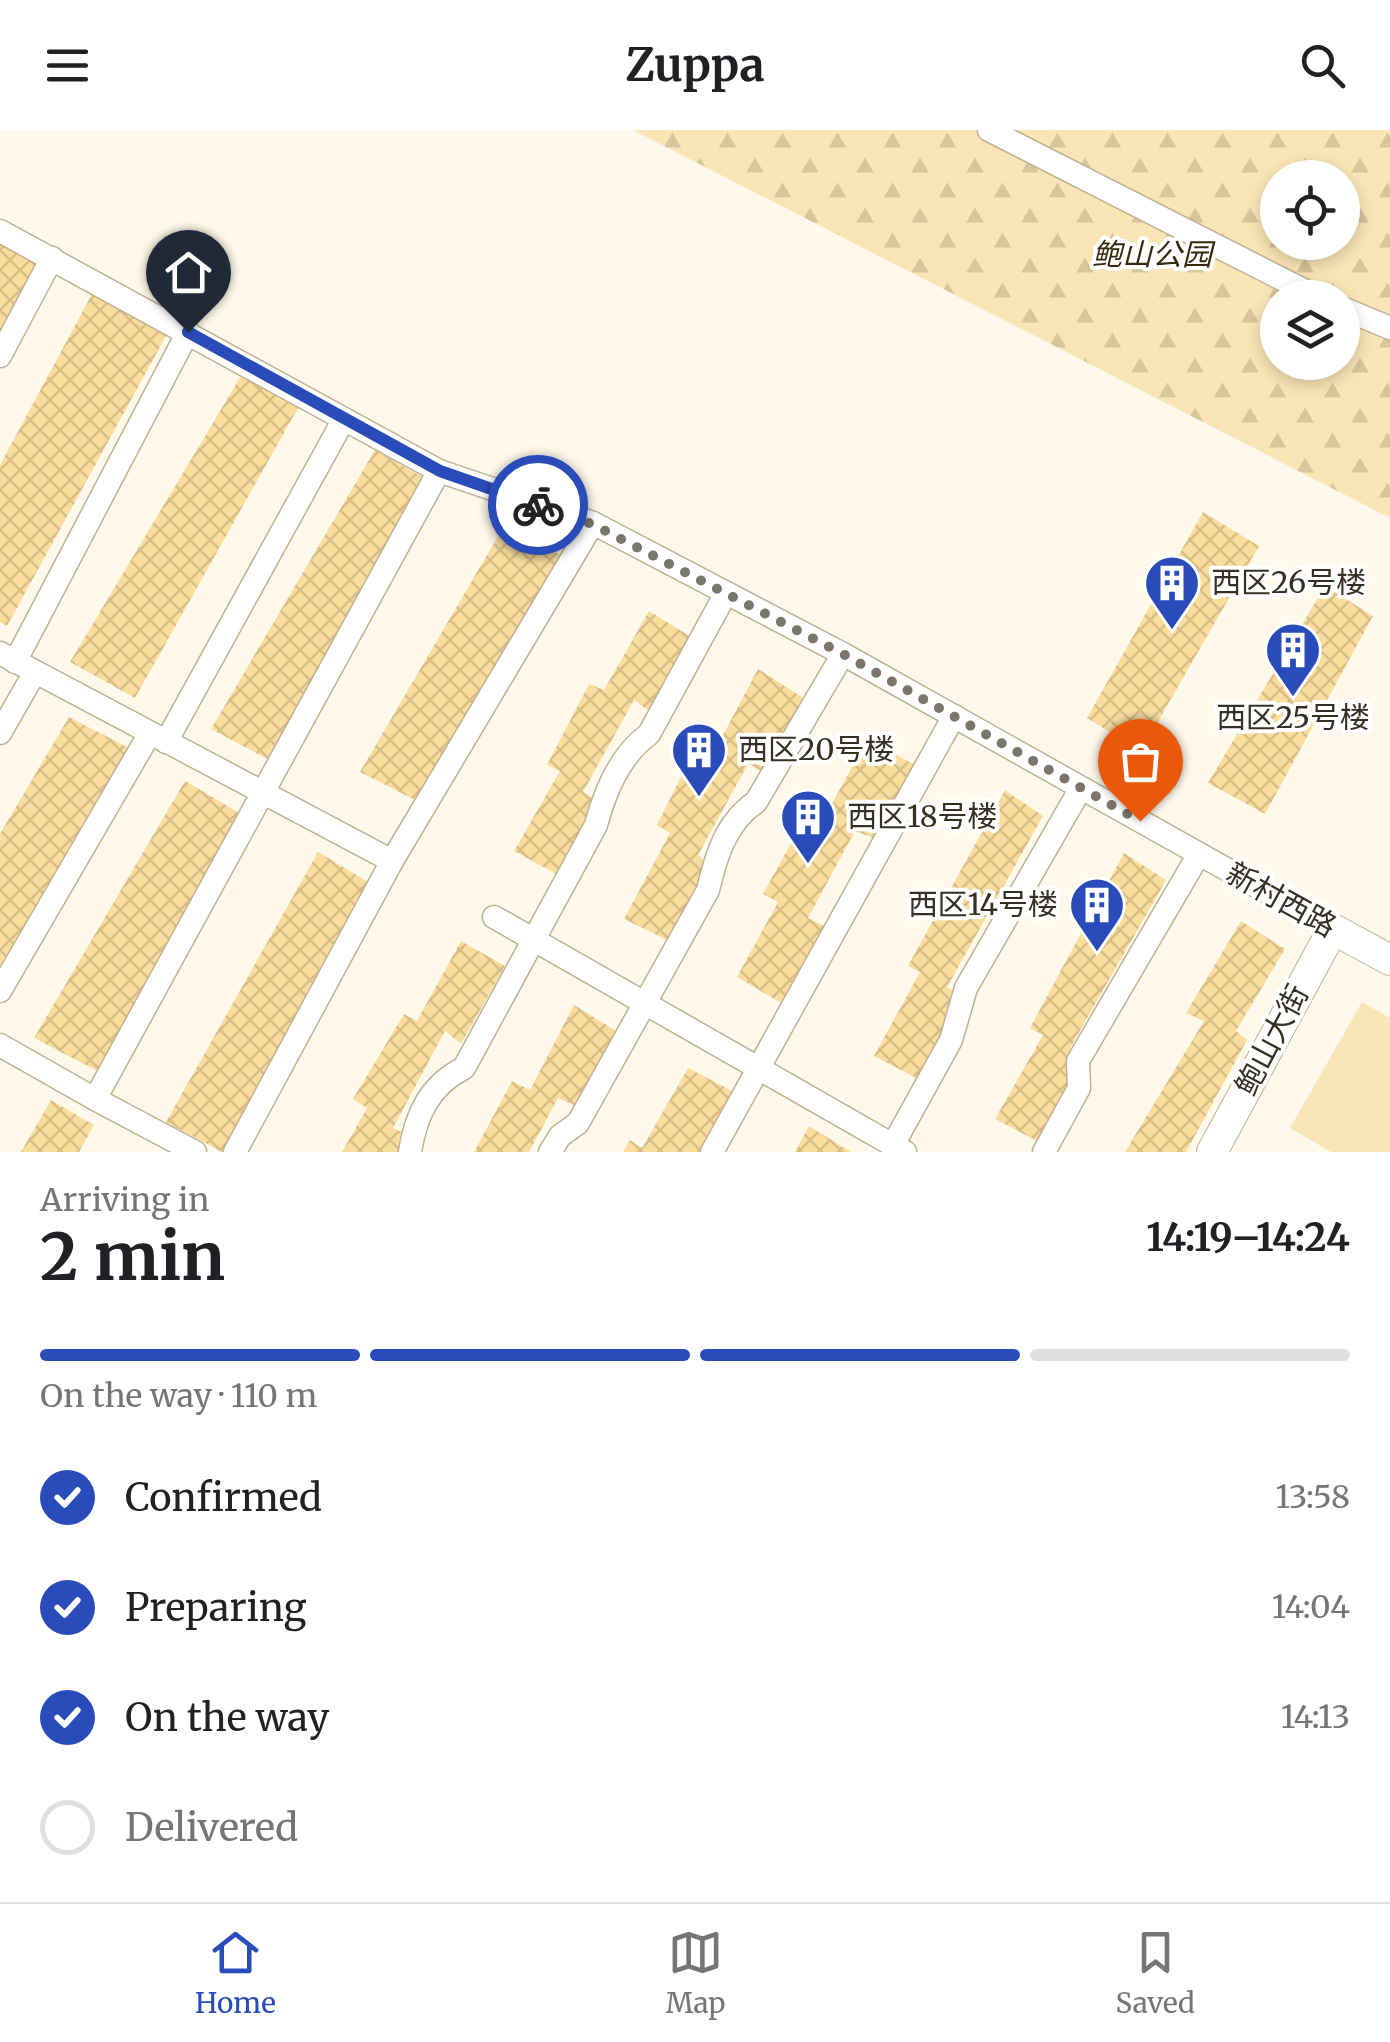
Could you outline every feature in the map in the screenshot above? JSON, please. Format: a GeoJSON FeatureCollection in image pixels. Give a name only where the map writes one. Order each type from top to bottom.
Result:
{"type":"FeatureCollection","features":[{"type":"Feature","properties":{"kind":"street"},"geometry":{"type":"LineString","coordinates":[[989,130],[1284,280]]}},
{"type":"Feature","properties":{"kind":"street","name":"新村西路"},"geometry":{"type":"LineString","coordinates":[[0,231],[440,471],[592,524],[843,654],[1390,960]]}},
{"type":"Feature","properties":{"kind":"street"},"geometry":{"type":"LineString","coordinates":[[0,356],[52,258]]}},
{"type":"Feature","properties":{"kind":"street"},"geometry":{"type":"LineString","coordinates":[[1360,316],[1390,328]]}},
{"type":"Feature","properties":{"kind":"street"},"geometry":{"type":"LineString","coordinates":[[0,733],[17,662],[188,332]]}},
{"type":"Feature","properties":{"kind":"street"},"geometry":{"type":"LineString","coordinates":[[0,991],[158,737],[344,419]]}},
{"type":"Feature","properties":{"kind":"street"},"geometry":{"type":"LineString","coordinates":[[95,1099],[440,471]]}},
{"type":"Feature","properties":{"kind":"street"},"geometry":{"type":"LineString","coordinates":[[235,1152],[392,861],[592,524]]}},
{"type":"Feature","properties":{"kind":"street"},"geometry":{"type":"LineString","coordinates":[[410,1152],[414,1124],[439,1080],[464,1068],[596,825],[603,797],[632,747],[649,734],[726,593]]}},
{"type":"Feature","properties":{"kind":"street"},"geometry":{"type":"LineString","coordinates":[[550,1152],[560,1136],[578,1123],[648,1005],[708,890],[716,856],[740,813],[756,802],[843,654]]}},
{"type":"Feature","properties":{"kind":"street"},"geometry":{"type":"LineString","coordinates":[[17,662],[392,861]]}},
{"type":"Feature","properties":{"kind":"street"},"geometry":{"type":"LineString","coordinates":[[712,1152],[954,716]]}},
{"type":"Feature","properties":{"kind":"street"},"geometry":{"type":"LineString","coordinates":[[494,916],[758,1067],[884,1146],[951,1040],[966,988],[1081,788]]}},
{"type":"Feature","properties":{"kind":"street"},"geometry":{"type":"LineString","coordinates":[[1044,1152],[1078,1088],[1078,1061],[1199,854]]}},
{"type":"Feature","properties":{"kind":"street","name":"鲍山大街"},"geometry":{"type":"LineString","coordinates":[[1212,1152],[1333,929]]}},
{"type":"Feature","properties":{"kind":"street"},"geometry":{"type":"LineString","coordinates":[[0,1045],[195,1152]]}},
{"type":"Feature","properties":{"kind":"green space","name":"鲍山公园"},"geometry":{"type":"Polygon","coordinates":[[[633,130],[1390,130],[1390,518],[633,130]]]}},
{"type":"Feature","properties":{"kind":"green space"},"geometry":{"type":"Polygon","coordinates":[[[1362,1002],[1390,1018],[1390,1152],[1331,1152],[1290,1128],[1362,1002]]]}},
{"type":"Feature","properties":{"kind":"building"},"geometry":{"type":"Polygon","coordinates":[[[0,241],[43,264],[0,347],[0,241]]]}},
{"type":"Feature","properties":{"kind":"building"},"geometry":{"type":"Polygon","coordinates":[[[99,281],[172,325],[7,626],[0,622],[0,465],[99,281]]]}},
{"type":"Feature","properties":{"kind":"building"},"geometry":{"type":"Polygon","coordinates":[[[244,371],[302,401],[135,698],[70,662],[244,371]]]}},
{"type":"Feature","properties":{"kind":"building"},"geometry":{"type":"Polygon","coordinates":[[[375,450],[433,483],[271,761],[211,729],[375,450]]]}},
{"type":"Feature","properties":{"kind":"building","name":"西区26号楼"},"geometry":{"type":"Polygon","coordinates":[[[1203,512],[1259,546],[1141,751],[1087,718],[1203,512]]]}},
{"type":"Feature","properties":{"kind":"building"},"geometry":{"type":"Polygon","coordinates":[[[504,526],[564,557],[421,803],[360,772],[504,526]]]}},
{"type":"Feature","properties":{"kind":"building","name":"西区25号楼"},"geometry":{"type":"Polygon","coordinates":[[[1325,586],[1373,616],[1265,814],[1208,783],[1325,586]]]}},
{"type":"Feature","properties":{"kind":"building"},"geometry":{"type":"Polygon","coordinates":[[[649,611],[691,637],[649,711],[634,700],[583,792],[598,801],[556,874],[514,851],[560,771],[547,765],[589,684],[604,690],[649,611]]]}},
{"type":"Feature","properties":{"kind":"building","name":"西区20号楼"},"geometry":{"type":"Polygon","coordinates":[[[758,669],[803,698],[765,773],[748,764],[698,855],[713,866],[671,942],[624,919],[670,833],[657,825],[697,745],[714,752],[758,669]]]}},
{"type":"Feature","properties":{"kind":"building"},"geometry":{"type":"Polygon","coordinates":[[[69,717],[129,748],[0,970],[0,834],[69,717]]]}},
{"type":"Feature","properties":{"kind":"building","name":"西区18号楼"},"geometry":{"type":"Polygon","coordinates":[[[868,739],[915,765],[873,838],[855,831],[808,918],[824,926],[783,1004],[737,977],[778,902],[763,894],[810,809],[826,814],[868,739]]]}},
{"type":"Feature","properties":{"kind":"building"},"geometry":{"type":"Polygon","coordinates":[[[185,781],[248,818],[101,1073],[34,1038],[185,781]]]}},
{"type":"Feature","properties":{"kind":"building"},"geometry":{"type":"Polygon","coordinates":[[[1005,790],[1043,816],[947,987],[965,998],[922,1081],[874,1056],[920,972],[908,966],[1005,790]]]}},
{"type":"Feature","properties":{"kind":"building"},"geometry":{"type":"Polygon","coordinates":[[[318,852],[375,886],[222,1152],[166,1122],[318,852]]]}},
{"type":"Feature","properties":{"kind":"building","name":"西区14号楼"},"geometry":{"type":"Polygon","coordinates":[[[1124,853],[1166,880],[1070,1048],[1087,1056],[1037,1141],[995,1119],[1043,1035],[1030,1028],[1124,853]]]}},
{"type":"Feature","properties":{"kind":"building"},"geometry":{"type":"Polygon","coordinates":[[[1241,921],[1285,949],[1236,1031],[1247,1040],[1186,1152],[1125,1152],[1204,1021],[1186,1013],[1241,921]]]}},
{"type":"Feature","properties":{"kind":"building"},"geometry":{"type":"Polygon","coordinates":[[[461,941],[505,966],[461,1044],[445,1031],[393,1128],[410,1136],[402,1152],[342,1152],[367,1108],[353,1099],[404,1014],[417,1021],[461,941]]]}},
{"type":"Feature","properties":{"kind":"building"},"geometry":{"type":"Polygon","coordinates":[[[574,1005],[618,1032],[578,1107],[558,1098],[529,1152],[474,1152],[512,1081],[530,1090],[574,1005]]]}},
{"type":"Feature","properties":{"kind":"building"},"geometry":{"type":"Polygon","coordinates":[[[688,1068],[734,1092],[701,1152],[623,1152],[630,1140],[642,1148],[688,1068]]]}},
{"type":"Feature","properties":{"kind":"building"},"geometry":{"type":"Polygon","coordinates":[[[51,1100],[94,1125],[79,1152],[21,1152],[51,1100]]]}},
{"type":"Feature","properties":{"kind":"building"},"geometry":{"type":"Polygon","coordinates":[[[809,1126],[851,1152],[795,1152],[809,1126]]]}},
{"type":"Feature","properties":{"kind":"way so far"},"geometry":{"type":"LineString","coordinates":[[538,505],[592,524],[843,654],[1140,821]]}},
{"type":"Feature","properties":{"kind":"place","name":"西区26号楼"},"geometry":{"type":"Point","coordinates":[1172,632]}},
{"type":"Feature","properties":{"kind":"place","name":"西区25号楼"},"geometry":{"type":"Point","coordinates":[1293,699]}},
{"type":"Feature","properties":{"kind":"place","name":"西区20号楼"},"geometry":{"type":"Point","coordinates":[699,799]}},
{"type":"Feature","properties":{"kind":"place","name":"西区18号楼"},"geometry":{"type":"Point","coordinates":[808,866]}},
{"type":"Feature","properties":{"kind":"place","name":"西区14号楼"},"geometry":{"type":"Point","coordinates":[1097,954]}},
{"type":"Feature","properties":{"kind":"route"},"geometry":{"type":"LineString","coordinates":[[188,332],[440,471],[538,505]]}}]}
